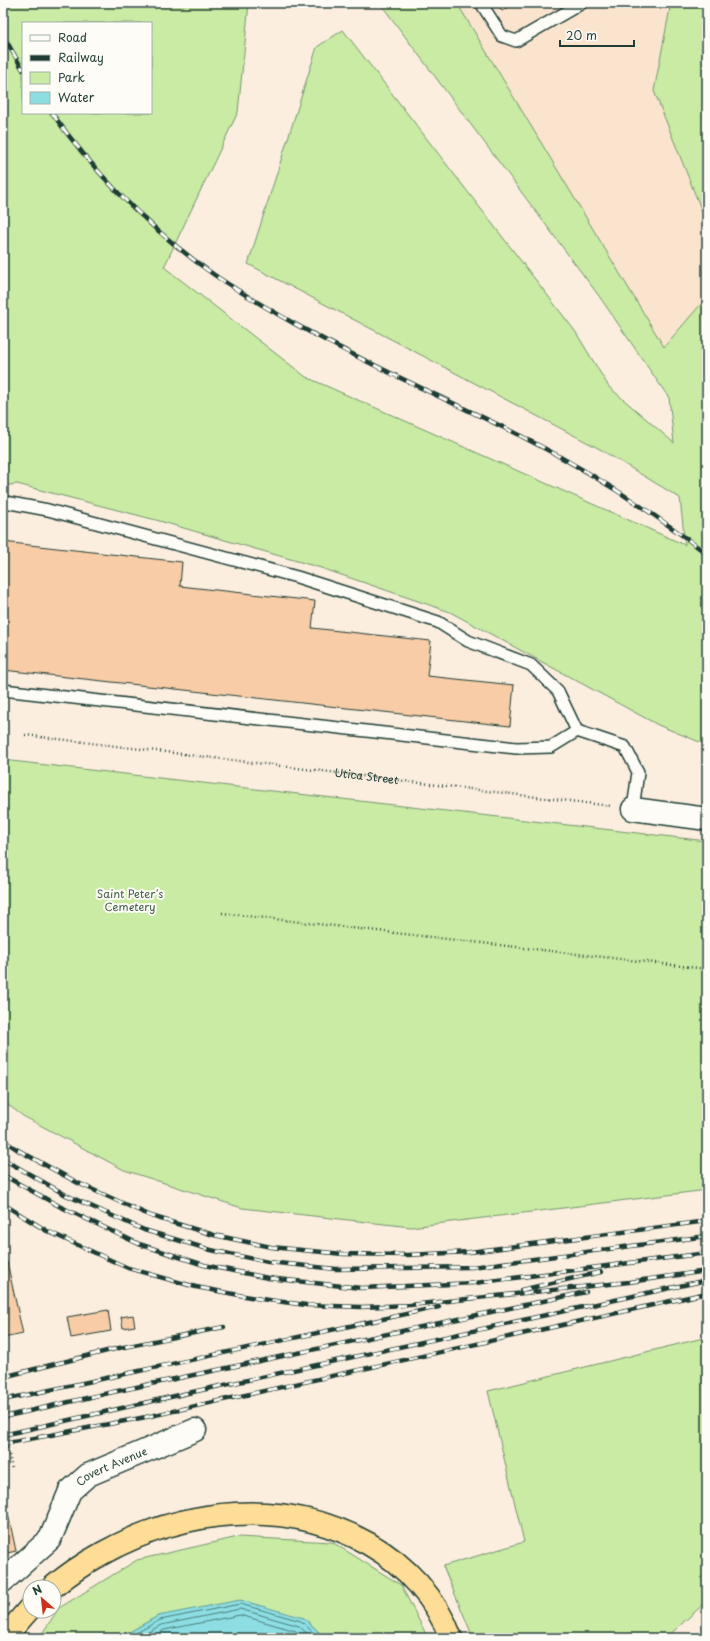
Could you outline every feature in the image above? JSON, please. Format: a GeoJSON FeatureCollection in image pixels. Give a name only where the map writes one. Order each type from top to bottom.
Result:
{"type":"FeatureCollection","features":[{"type":"Feature","properties":{"kind":"highway"},"geometry":{"type":"LineString","coordinates":[[62,1580],[75,1570],[116,1546],[161,1528],[206,1516],[229,1513],[276,1514],[328,1525],[342,1530],[379,1550],[395,1562],[423,1590],[439,1613],[451,1638]]}},
{"type":"Feature","properties":{"kind":"highway"},"geometry":{"type":"LineString","coordinates":[[4,1638],[22,1617]]}},
{"type":"Feature","properties":{"kind":"street"},"geometry":{"type":"LineString","coordinates":[[633,809],[707,819]]}},
{"type":"Feature","properties":{"kind":"street","name":"Covert Avenue"},"geometry":{"type":"LineString","coordinates":[[3,1581],[50,1539],[70,1491],[88,1475],[195,1430]]}},
{"type":"Feature","properties":{"kind":"lane"},"geometry":{"type":"LineString","coordinates":[[481,3],[502,36],[516,41],[582,3]]}},
{"type":"Feature","properties":{"kind":"lane"},"geometry":{"type":"LineString","coordinates":[[3,503],[5,502],[48,510],[297,577],[438,622],[468,641],[531,665],[558,691],[577,731],[625,747],[638,772],[633,809]]}},
{"type":"Feature","properties":{"kind":"lane"},"geometry":{"type":"LineString","coordinates":[[3,690],[516,748],[551,747],[577,731]]}},
{"type":"Feature","properties":{"kind":"path","name":"Utica Street"},"geometry":{"type":"LineString","coordinates":[[25,735],[633,809]]}},
{"type":"Feature","properties":{"kind":"path"},"geometry":{"type":"LineString","coordinates":[[222,913],[707,969]]}},
{"type":"Feature","properties":{"kind":"path"},"geometry":{"type":"LineString","coordinates":[[3,1428],[12,1469]]}},
{"type":"Feature","properties":{"kind":"shaded area"},"geometry":{"type":"Polygon","coordinates":[[[457,3],[671,3],[654,91],[707,224],[707,297],[664,347],[457,3]]]}},
{"type":"Feature","properties":{"kind":"green space"},"geometry":{"type":"Polygon","coordinates":[[[3,3],[249,3],[238,112],[164,267],[306,377],[685,545],[680,498],[598,448],[248,264],[317,47],[343,30],[575,331],[609,387],[674,443],[669,398],[599,296],[380,3],[457,3],[664,347],[707,297],[707,745],[658,725],[450,612],[321,568],[156,520],[17,484],[3,486],[3,3]]]}},
{"type":"Feature","properties":{"kind":"green space"},"geometry":{"type":"Polygon","coordinates":[[[671,3],[707,3],[707,224],[654,91],[671,3]]]}},
{"type":"Feature","properties":{"kind":"green space","name":"Saint Peter's Cemetery"},"geometry":{"type":"Polygon","coordinates":[[[3,760],[707,841],[707,1190],[411,1227],[242,1208],[124,1170],[23,1116],[3,1101],[3,760]]]}},
{"type":"Feature","properties":{"kind":"green space"},"geometry":{"type":"Polygon","coordinates":[[[707,1337],[707,1601],[666,1638],[471,1638],[470,1630],[443,1566],[524,1542],[488,1391],[707,1337]]]}},
{"type":"Feature","properties":{"kind":"green space"},"geometry":{"type":"Polygon","coordinates":[[[238,1537],[332,1542],[401,1585],[428,1638],[325,1638],[304,1618],[158,1616],[119,1638],[39,1638],[52,1619],[62,1619],[62,1606],[137,1560],[238,1537]]]}},
{"type":"Feature","properties":{"kind":"water"},"geometry":{"type":"Polygon","coordinates":[[[240,1600],[304,1618],[325,1638],[119,1638],[158,1616],[240,1600]]]}},
{"type":"Feature","properties":{"kind":"building"},"geometry":{"type":"Polygon","coordinates":[[[497,3],[514,3],[502,11],[497,3]]]}},
{"type":"Feature","properties":{"kind":"building"},"geometry":{"type":"Polygon","coordinates":[[[3,542],[182,562],[180,586],[315,601],[312,628],[431,641],[427,676],[514,685],[510,726],[3,670],[3,542]]]}},
{"type":"Feature","properties":{"kind":"building"},"geometry":{"type":"Polygon","coordinates":[[[7,1262],[23,1334],[3,1338],[3,1263],[7,1262]]]}},
{"type":"Feature","properties":{"kind":"building"},"geometry":{"type":"Polygon","coordinates":[[[108,1310],[111,1331],[71,1338],[67,1317],[108,1310]]]}},
{"type":"Feature","properties":{"kind":"building"},"geometry":{"type":"Polygon","coordinates":[[[133,1315],[135,1326],[123,1328],[121,1317],[133,1315]]]}},
{"type":"Feature","properties":{"kind":"building"},"geometry":{"type":"Polygon","coordinates":[[[3,1504],[6,1504],[16,1551],[3,1554],[3,1504]]]}},
{"type":"Feature","properties":{"kind":"railway"},"geometry":{"type":"LineString","coordinates":[[3,35],[22,68]]}},
{"type":"Feature","properties":{"kind":"railway"},"geometry":{"type":"LineString","coordinates":[[53,114],[106,180],[146,220],[190,257],[223,281],[243,294],[323,339],[379,368],[521,436],[569,462],[617,490],[663,521],[707,554]]}},
{"type":"Feature","properties":{"kind":"railway"},"geometry":{"type":"LineString","coordinates":[[3,1140],[18,1150],[78,1183],[151,1216],[214,1235],[271,1247],[343,1254],[407,1255],[470,1252],[707,1221]]}},
{"type":"Feature","properties":{"kind":"railway"},"geometry":{"type":"LineString","coordinates":[[3,1159],[66,1195],[144,1230],[211,1250],[268,1262],[336,1269],[472,1267],[707,1236]]}},
{"type":"Feature","properties":{"kind":"railway"},"geometry":{"type":"LineString","coordinates":[[3,1175],[59,1206],[139,1244],[204,1265],[268,1278],[361,1288],[475,1283],[707,1253]]}},
{"type":"Feature","properties":{"kind":"railway"},"geometry":{"type":"LineString","coordinates":[[3,1204],[47,1231],[128,1268],[196,1287],[261,1299],[306,1305],[361,1307],[410,1305],[629,1282],[707,1271]]}},
{"type":"Feature","properties":{"kind":"railway"},"geometry":{"type":"LineString","coordinates":[[521,1290],[601,1272]]}},
{"type":"Feature","properties":{"kind":"railway"},"geometry":{"type":"LineString","coordinates":[[3,1435],[188,1393],[707,1280]]}},
{"type":"Feature","properties":{"kind":"railway"},"geometry":{"type":"LineString","coordinates":[[3,1417],[113,1392],[586,1292]]}},
{"type":"Feature","properties":{"kind":"railway"},"geometry":{"type":"LineString","coordinates":[[3,1444],[146,1417],[707,1293]]}},
{"type":"Feature","properties":{"kind":"railway"},"geometry":{"type":"LineString","coordinates":[[3,1400],[439,1307]]}},
{"type":"Feature","properties":{"kind":"railway"},"geometry":{"type":"LineString","coordinates":[[3,1377],[119,1348],[224,1327]]}}]}
